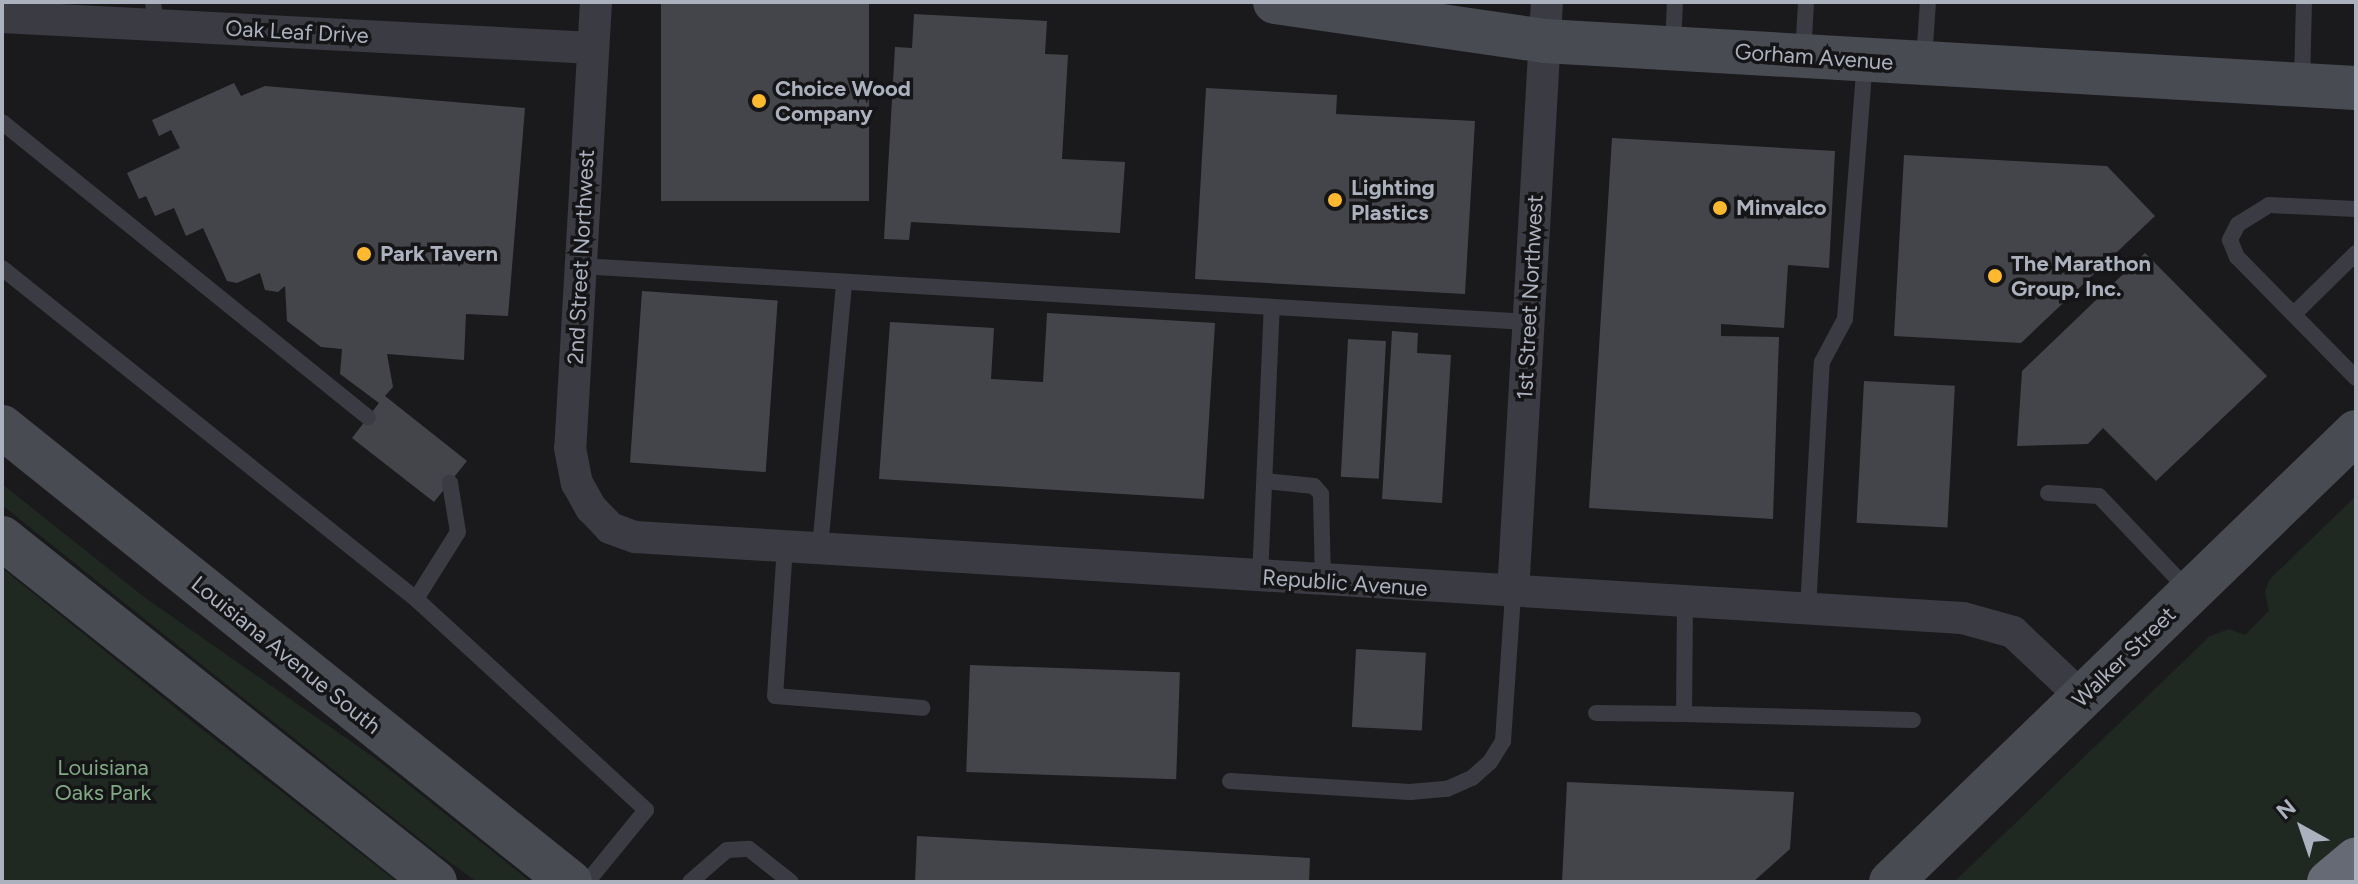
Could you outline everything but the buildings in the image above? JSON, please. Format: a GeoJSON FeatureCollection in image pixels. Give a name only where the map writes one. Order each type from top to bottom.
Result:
{"type":"FeatureCollection","features":[{"type":"Feature","properties":{"kind":"highway"},"geometry":{"type":"LineString","coordinates":[[2329,882],[2356,859]]}},
{"type":"Feature","properties":{"kind":"street","name":"2nd Street Northwest"},"geometry":{"type":"LineString","coordinates":[[591,508],[577,483],[570,448],[596,2]]}},
{"type":"Feature","properties":{"kind":"street","name":"Gorham Avenue"},"geometry":{"type":"LineString","coordinates":[[1275,2],[1546,22],[1673,49],[2356,88]]}},
{"type":"Feature","properties":{"kind":"street","name":"Oak Leaf Drive"},"geometry":{"type":"LineString","coordinates":[[2,17],[155,13],[593,48]]}},
{"type":"Feature","properties":{"kind":"street","name":"1st Street Northwest"},"geometry":{"type":"LineString","coordinates":[[1513,593],[1546,22]]}},
{"type":"Feature","properties":{"kind":"street","name":"Louisiana Avenue South"},"geometry":{"type":"LineString","coordinates":[[2,427],[570,882]]}},
{"type":"Feature","properties":{"kind":"street","name":"Walker Street"},"geometry":{"type":"LineString","coordinates":[[1891,882],[2356,432]]}},
{"type":"Feature","properties":{"kind":"street","name":"Republic Avenue"},"geometry":{"type":"LineString","coordinates":[[591,508],[610,528],[635,537],[1513,593],[1963,618],[2013,632],[2082,697]]}},
{"type":"Feature","properties":{"kind":"street"},"geometry":{"type":"LineString","coordinates":[[2,538],[435,882]]}},
{"type":"Feature","properties":{"kind":"lane"},"geometry":{"type":"LineString","coordinates":[[1673,49],[1675,2]]}},
{"type":"Feature","properties":{"kind":"lane"},"geometry":{"type":"LineString","coordinates":[[1803,56],[1806,2]]}},
{"type":"Feature","properties":{"kind":"lane"},"geometry":{"type":"LineString","coordinates":[[1924,65],[1928,2]]}},
{"type":"Feature","properties":{"kind":"lane"},"geometry":{"type":"LineString","coordinates":[[2302,84],[2304,2]]}},
{"type":"Feature","properties":{"kind":"lane"},"geometry":{"type":"LineString","coordinates":[[1808,609],[1822,362],[1845,319],[1865,59]]}},
{"type":"Feature","properties":{"kind":"lane"},"geometry":{"type":"LineString","coordinates":[[2,122],[368,417]]}},
{"type":"Feature","properties":{"kind":"lane"},"geometry":{"type":"LineString","coordinates":[[2356,209],[2269,205],[2238,224],[2230,240],[2237,257],[2356,378]]}},
{"type":"Feature","properties":{"kind":"lane"},"geometry":{"type":"LineString","coordinates":[[2294,314],[2356,253]]}},
{"type":"Feature","properties":{"kind":"lane"},"geometry":{"type":"LineString","coordinates":[[580,266],[1529,322]]}},
{"type":"Feature","properties":{"kind":"lane"},"geometry":{"type":"LineString","coordinates":[[2,268],[416,599],[646,810],[587,882]]}},
{"type":"Feature","properties":{"kind":"lane"},"geometry":{"type":"LineString","coordinates":[[820,548],[844,283]]}},
{"type":"Feature","properties":{"kind":"lane"},"geometry":{"type":"LineString","coordinates":[[1260,577],[1272,307]]}},
{"type":"Feature","properties":{"kind":"lane"},"geometry":{"type":"LineString","coordinates":[[1265,481],[1314,486],[1321,494],[1323,581]]}},
{"type":"Feature","properties":{"kind":"lane"},"geometry":{"type":"LineString","coordinates":[[416,599],[458,532],[450,483]]}},
{"type":"Feature","properties":{"kind":"lane"},"geometry":{"type":"LineString","coordinates":[[2048,493],[2099,496],[2190,593]]}},
{"type":"Feature","properties":{"kind":"lane"},"geometry":{"type":"LineString","coordinates":[[785,546],[775,696],[923,708]]}},
{"type":"Feature","properties":{"kind":"lane"},"geometry":{"type":"LineString","coordinates":[[1230,781],[1410,792],[1447,789],[1472,778],[1490,762],[1503,741],[1513,593]]}},
{"type":"Feature","properties":{"kind":"lane"},"geometry":{"type":"LineString","coordinates":[[1684,714],[1685,603]]}},
{"type":"Feature","properties":{"kind":"lane"},"geometry":{"type":"LineString","coordinates":[[1596,713],[1913,720]]}},
{"type":"Feature","properties":{"kind":"lane"},"geometry":{"type":"LineString","coordinates":[[690,882],[727,850],[749,849],[791,882]]}},
{"type":"Feature","properties":{"kind":"green space"},"geometry":{"type":"Polygon","coordinates":[[[2,484],[144,597],[376,759],[531,882],[477,882],[440,855],[2,505],[2,484]]]}},
{"type":"Feature","properties":{"kind":"green space"},"geometry":{"type":"Polygon","coordinates":[[[2356,496],[2356,837],[2306,882],[1954,882],[2210,636],[2229,629],[2245,635],[2269,611],[2265,592],[2269,580],[2356,496]]]}},
{"type":"Feature","properties":{"kind":"green space","name":"Louisiana Oaks Park"},"geometry":{"type":"Polygon","coordinates":[[[2,568],[189,719],[397,882],[2,882],[2,568]]]}},
{"type":"Feature","properties":{"kind":"place","name":"Choice Wood Company"},"geometry":{"type":"Point","coordinates":[759,101]}},
{"type":"Feature","properties":{"kind":"place","name":"Lighting Plastics"},"geometry":{"type":"Point","coordinates":[1335,200]}},
{"type":"Feature","properties":{"kind":"place","name":"Minvalco"},"geometry":{"type":"Point","coordinates":[1720,208]}},
{"type":"Feature","properties":{"kind":"place","name":"Park Tavern"},"geometry":{"type":"Point","coordinates":[364,254]}},
{"type":"Feature","properties":{"kind":"place","name":"The Marathon Group, Inc."},"geometry":{"type":"Point","coordinates":[1995,276]}}]}
